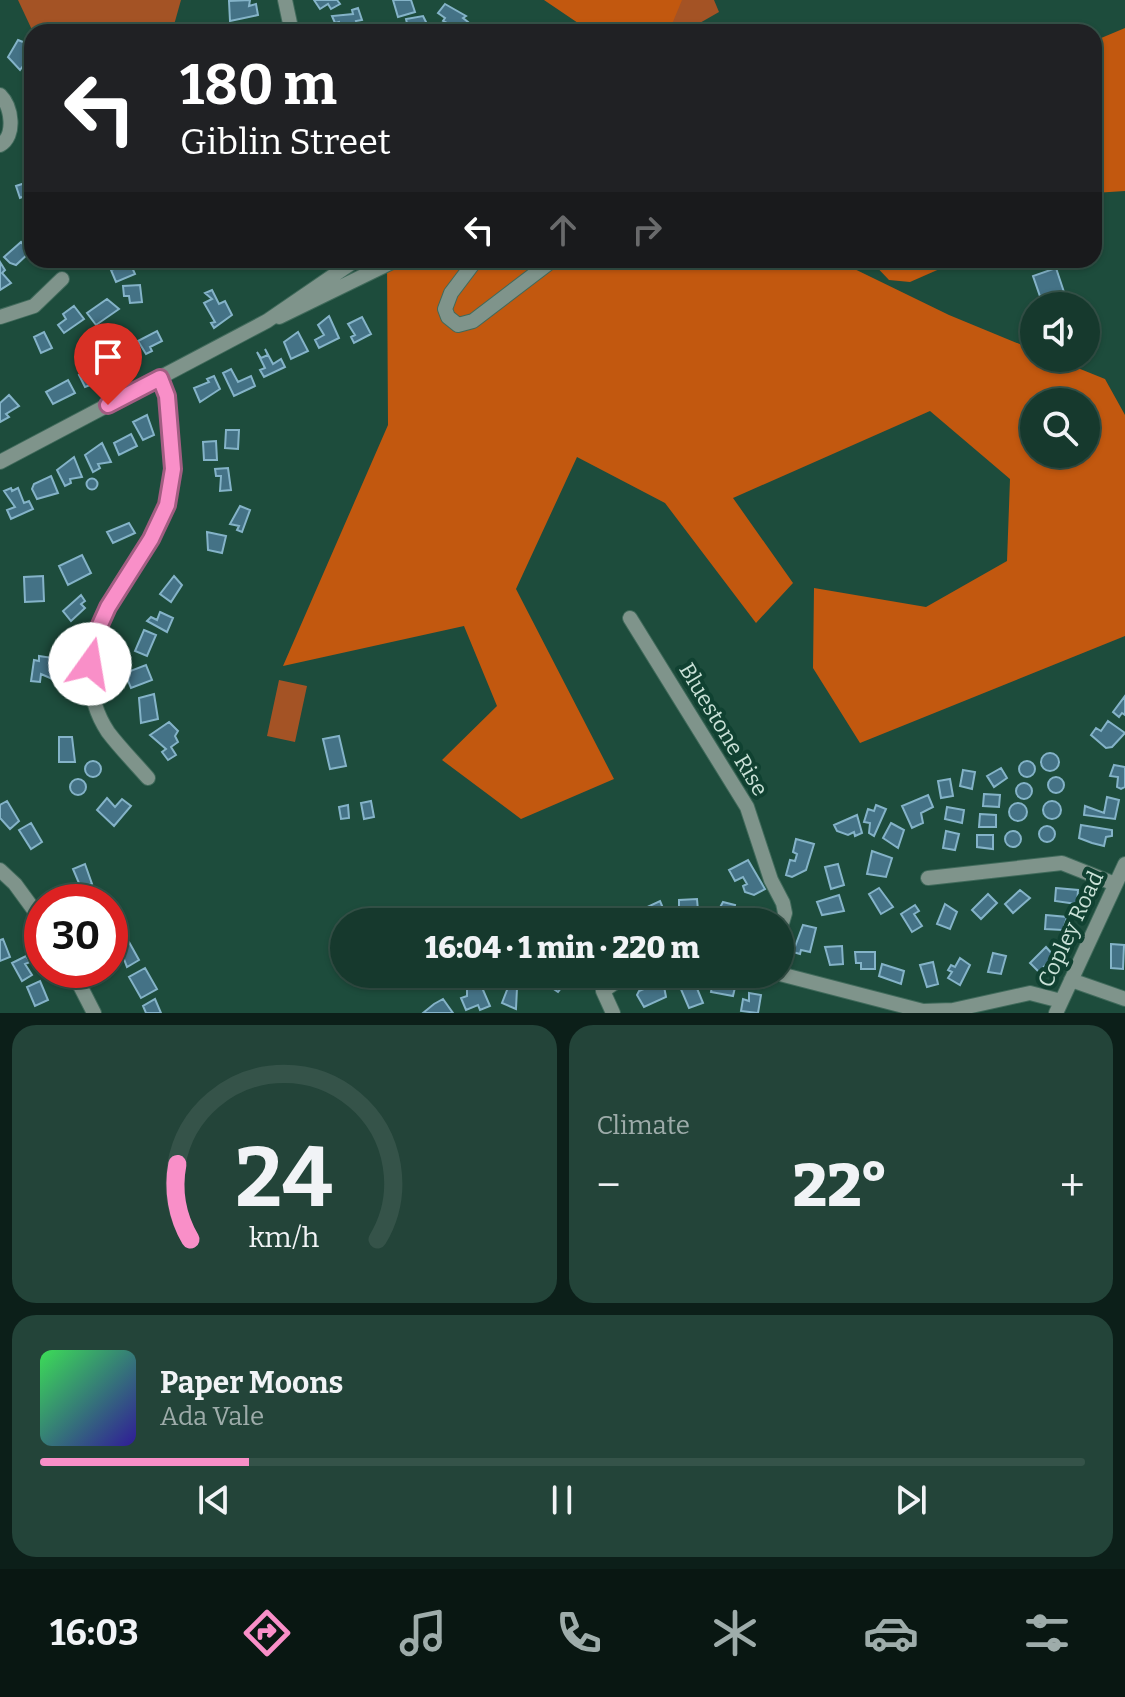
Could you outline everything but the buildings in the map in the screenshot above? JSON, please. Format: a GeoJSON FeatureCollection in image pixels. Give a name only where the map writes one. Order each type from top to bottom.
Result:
{"type":"FeatureCollection","features":[{"type":"Feature","properties":{"kind":"street"},"geometry":{"type":"LineString","coordinates":[[285,0],[290,24]]}},
{"type":"Feature","properties":{"kind":"street"},"geometry":{"type":"LineString","coordinates":[[0,95],[7,104],[11,130],[8,139],[0,145]]}},
{"type":"Feature","properties":{"kind":"street"},"geometry":{"type":"LineString","coordinates":[[267,321],[283,306],[345,268]]}},
{"type":"Feature","properties":{"kind":"street"},"geometry":{"type":"LineString","coordinates":[[0,462],[267,321],[381,268]]}},
{"type":"Feature","properties":{"kind":"street"},"geometry":{"type":"LineString","coordinates":[[470,268],[447,302],[448,317],[458,325],[480,316],[543,268]]}},
{"type":"Feature","properties":{"kind":"street"},"geometry":{"type":"LineString","coordinates":[[0,317],[34,306],[62,279]]}},
{"type":"Feature","properties":{"kind":"street"},"geometry":{"type":"LineString","coordinates":[[148,778],[107,731],[94,702],[90,681],[99,627],[119,585],[151,539],[167,505],[173,469],[167,396],[160,378]]}},
{"type":"Feature","properties":{"kind":"street","name":"Bluestone Rise"},"geometry":{"type":"LineString","coordinates":[[630,618],[747,807],[783,908]]}},
{"type":"Feature","properties":{"kind":"street"},"geometry":{"type":"LineString","coordinates":[[928,878],[1062,863],[1115,884]]}},
{"type":"Feature","properties":{"kind":"street","name":"Copley Road"},"geometry":{"type":"LineString","coordinates":[[1058,1007],[1125,864]]}},
{"type":"Feature","properties":{"kind":"street"},"geometry":{"type":"LineString","coordinates":[[0,870],[24,896]]}},
{"type":"Feature","properties":{"kind":"street"},"geometry":{"type":"LineString","coordinates":[[794,978],[923,1011],[953,1010],[1030,993],[1058,1007]]}},
{"type":"Feature","properties":{"kind":"street"},"geometry":{"type":"LineString","coordinates":[[1071,980],[1125,999]]}},
{"type":"Feature","properties":{"kind":"street"},"geometry":{"type":"LineString","coordinates":[[81,988],[94,1013]]}},
{"type":"Feature","properties":{"kind":"street"},"geometry":{"type":"LineString","coordinates":[[607,988],[603,991],[613,1013]]}},
{"type":"Feature","properties":{"kind":"shaded area"},"geometry":{"type":"Polygon","coordinates":[[[18,0],[181,0],[174,24],[29,24],[18,0]]]}},
{"type":"Feature","properties":{"kind":"shaded area"},"geometry":{"type":"Polygon","coordinates":[[[544,0],[682,0],[672,24],[578,23],[544,0]]]}},
{"type":"Feature","properties":{"kind":"shaded area"},"geometry":{"type":"Polygon","coordinates":[[[630,0],[714,0],[719,12],[698,24],[650,24],[630,0]]]}},
{"type":"Feature","properties":{"kind":"shaded area"},"geometry":{"type":"Polygon","coordinates":[[[1125,28],[1125,191],[1102,192],[1102,38],[1125,28]]]}},
{"type":"Feature","properties":{"kind":"shaded area"},"geometry":{"type":"Polygon","coordinates":[[[387,268],[852,268],[949,315],[1020,344],[1020,372],[1088,372],[1105,379],[1125,415],[1125,636],[860,743],[813,668],[814,588],[926,607],[1007,561],[1010,479],[930,411],[733,498],[793,583],[756,623],[665,503],[577,457],[516,589],[614,779],[521,819],[442,760],[497,706],[464,626],[283,666],[388,425],[387,268]]]}},
{"type":"Feature","properties":{"kind":"shaded area"},"geometry":{"type":"Polygon","coordinates":[[[878,268],[942,268],[910,282],[889,280],[878,268]]]}},
{"type":"Feature","properties":{"kind":"shaded area"},"geometry":{"type":"Polygon","coordinates":[[[279,680],[307,686],[295,742],[267,736],[279,680]]]}},
{"type":"Feature","properties":{"kind":"route"},"geometry":{"type":"LineString","coordinates":[[90,664],[99,627],[108,607],[161,522],[173,469],[167,396],[160,378],[108,405]]}}]}
